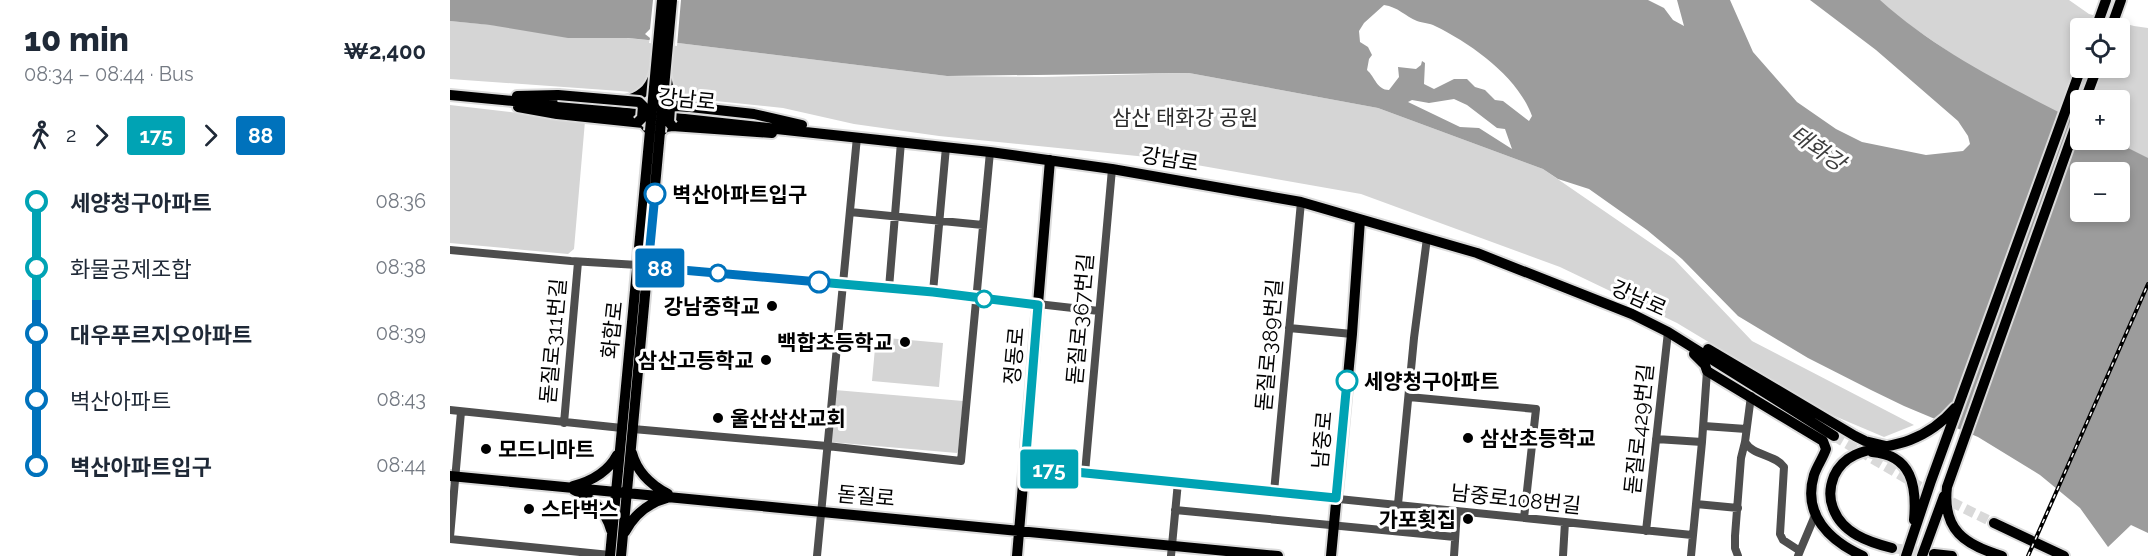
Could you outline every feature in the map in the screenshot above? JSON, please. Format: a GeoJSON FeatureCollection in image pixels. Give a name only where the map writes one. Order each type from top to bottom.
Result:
{"type":"FeatureCollection","features":[{"type":"Feature","properties":{"kind":"main road","name":"화합로"},"geometry":{"type":"LineString","coordinates":[[617,535],[616,492],[625,449],[644,261],[660,72],[662,0]]}},
{"type":"Feature","properties":{"kind":"main road","name":"화합로"},"geometry":{"type":"LineString","coordinates":[[660,72],[672,0]]}},
{"type":"Feature","properties":{"kind":"main road"},"geometry":{"type":"LineString","coordinates":[[2120,4],[2128,0]]}},
{"type":"Feature","properties":{"kind":"main road"},"geometry":{"type":"LineString","coordinates":[[2099,18],[2105,1]]}},
{"type":"Feature","properties":{"kind":"main road"},"geometry":{"type":"LineString","coordinates":[[625,101],[634,99],[645,92],[660,72],[675,97],[690,107]]}},
{"type":"Feature","properties":{"kind":"main road"},"geometry":{"type":"LineString","coordinates":[[1906,556],[1962,394],[2077,78]]}},
{"type":"Feature","properties":{"kind":"main road","name":"강남로"},"geometry":{"type":"LineString","coordinates":[[450,95],[990,152],[1112,169],[1301,202],[1477,253],[1632,314],[1668,332],[1834,436]]}},
{"type":"Feature","properties":{"kind":"main road"},"geometry":{"type":"LineString","coordinates":[[489,99],[558,95],[625,101],[642,104],[642,118],[638,122]]}},
{"type":"Feature","properties":{"kind":"main road"},"geometry":{"type":"LineString","coordinates":[[489,99],[534,111],[638,122],[646,124],[655,131],[672,126],[752,133],[823,133]]}},
{"type":"Feature","properties":{"kind":"main road"},"geometry":{"type":"LineString","coordinates":[[672,126],[669,122],[670,108],[675,106],[754,114],[799,124],[823,133]]}},
{"type":"Feature","properties":{"kind":"main road"},"geometry":{"type":"LineString","coordinates":[[1922,556],[2070,142]]}},
{"type":"Feature","properties":{"kind":"main road","name":"정동로"},"geometry":{"type":"LineString","coordinates":[[1017,556],[1050,160]]}},
{"type":"Feature","properties":{"kind":"main road","name":"남중로"},"geometry":{"type":"LineString","coordinates":[[1331,556],[1352,334],[1360,220]]}},
{"type":"Feature","properties":{"kind":"main road"},"geometry":{"type":"LineString","coordinates":[[1632,314],[1684,336],[1854,436],[1876,445],[1886,446]]}},
{"type":"Feature","properties":{"kind":"main road"},"geometry":{"type":"LineString","coordinates":[[1681,340],[1702,361],[1707,371],[1820,437],[1825,443],[1826,452],[1812,486],[1812,500],[1816,513],[1829,536],[1843,552],[1863,556]]}},
{"type":"Feature","properties":{"kind":"main road"},"geometry":{"type":"LineString","coordinates":[[1892,548],[1860,538],[1840,521],[1833,509],[1831,499],[1832,480],[1841,464],[1857,453],[1908,441],[1938,425],[1955,408],[1962,394]]}},
{"type":"Feature","properties":{"kind":"main road","name":"화합로"},"geometry":{"type":"LineString","coordinates":[[614,556],[627,493],[625,449]]}},
{"type":"Feature","properties":{"kind":"main road"},"geometry":{"type":"LineString","coordinates":[[565,487],[583,483],[598,476],[625,449],[643,475],[659,489],[677,497]]}},
{"type":"Feature","properties":{"kind":"main road"},"geometry":{"type":"LineString","coordinates":[[1857,453],[1885,454],[1906,468],[1914,485],[1915,494],[1910,544]]}},
{"type":"Feature","properties":{"kind":"main road","name":"돋질로"},"geometry":{"type":"LineString","coordinates":[[453,476],[1019,530],[1171,551],[1278,556]]}},
{"type":"Feature","properties":{"kind":"main road"},"geometry":{"type":"LineString","coordinates":[[565,487],[580,493],[597,505],[617,535],[643,510],[661,500],[677,497]]}},
{"type":"Feature","properties":{"kind":"main road"},"geometry":{"type":"LineString","coordinates":[[1947,487],[1946,503],[1949,517],[1959,535],[1971,545],[2002,556]]}},
{"type":"Feature","properties":{"kind":"main road"},"geometry":{"type":"LineString","coordinates":[[1994,523],[2064,556]]}},
{"type":"Feature","properties":{"kind":"main road"},"geometry":{"type":"LineString","coordinates":[[1934,554],[1952,556]]}},
{"type":"Feature","properties":{"kind":"street"},"geometry":{"type":"LineString","coordinates":[[817,556],[857,137]]}},
{"type":"Feature","properties":{"kind":"street"},"geometry":{"type":"LineString","coordinates":[[889,288],[901,142]]}},
{"type":"Feature","properties":{"kind":"street"},"geometry":{"type":"LineString","coordinates":[[933,292],[946,147]]}},
{"type":"Feature","properties":{"kind":"street"},"geometry":{"type":"LineString","coordinates":[[450,410],[564,423],[962,460],[990,152]]}},
{"type":"Feature","properties":{"kind":"street","name":"돋질로367번길"},"geometry":{"type":"LineString","coordinates":[[1085,473],[1112,169]]}},
{"type":"Feature","properties":{"kind":"street","name":"돋질로389번길"},"geometry":{"type":"LineString","coordinates":[[1274,492],[1301,202]]}},
{"type":"Feature","properties":{"kind":"street"},"geometry":{"type":"LineString","coordinates":[[850,212],[983,225]]}},
{"type":"Feature","properties":{"kind":"street"},"geometry":{"type":"LineString","coordinates":[[1398,504],[1414,338],[1427,238]]}},
{"type":"Feature","properties":{"kind":"street"},"geometry":{"type":"LineString","coordinates":[[450,250],[578,262],[644,261],[1099,311]]}},
{"type":"Feature","properties":{"kind":"street","name":"돋질로311번길"},"geometry":{"type":"LineString","coordinates":[[564,423],[578,262]]}},
{"type":"Feature","properties":{"kind":"street"},"geometry":{"type":"LineString","coordinates":[[1289,328],[1352,334]]}},
{"type":"Feature","properties":{"kind":"street","name":"돋질로429번길"},"geometry":{"type":"LineString","coordinates":[[1646,531],[1668,332]]}},
{"type":"Feature","properties":{"kind":"street"},"geometry":{"type":"LineString","coordinates":[[1690,556],[1701,465],[1707,371]]}},
{"type":"Feature","properties":{"kind":"street"},"geometry":{"type":"LineString","coordinates":[[1738,556],[1735,543],[1741,458],[1751,396]]}},
{"type":"Feature","properties":{"kind":"street"},"geometry":{"type":"LineString","coordinates":[[1409,397],[1536,409],[1524,518]]}},
{"type":"Feature","properties":{"kind":"street"},"geometry":{"type":"LineString","coordinates":[[461,412],[453,476],[450,538],[552,553],[614,556]]}},
{"type":"Feature","properties":{"kind":"street"},"geometry":{"type":"LineString","coordinates":[[1704,426],[1746,429]]}},
{"type":"Feature","properties":{"kind":"street"},"geometry":{"type":"LineString","coordinates":[[1656,439],[1702,442]]}},
{"type":"Feature","properties":{"kind":"street"},"geometry":{"type":"LineString","coordinates":[[1745,442],[1749,448],[1779,461],[1784,467],[1780,534],[1783,540],[1799,553],[1816,513]]}},
{"type":"Feature","properties":{"kind":"street","name":"남중로108번길"},"geometry":{"type":"LineString","coordinates":[[1025,467],[1692,536]]}},
{"type":"Feature","properties":{"kind":"street"},"geometry":{"type":"LineString","coordinates":[[1171,551],[1178,482]]}},
{"type":"Feature","properties":{"kind":"street"},"geometry":{"type":"LineString","coordinates":[[1696,504],[1738,508]]}},
{"type":"Feature","properties":{"kind":"street"},"geometry":{"type":"LineString","coordinates":[[1175,510],[1455,537]]}},
{"type":"Feature","properties":{"kind":"street"},"geometry":{"type":"LineString","coordinates":[[1454,556],[1457,511]]}},
{"type":"Feature","properties":{"kind":"street"},"geometry":{"type":"LineString","coordinates":[[1563,556],[1565,522]]}},
{"type":"Feature","properties":{"kind":"street"},"geometry":{"type":"LineString","coordinates":[[501,556],[502,546]]}},
{"type":"Feature","properties":{"kind":"green space"},"geometry":{"type":"Polygon","coordinates":[[[1873,0],[2069,0],[2089,14],[2104,18],[2070,18],[2070,78],[2130,78],[2130,25],[2148,28],[2148,166],[2118,150],[2130,150],[2130,90],[2070,90],[2070,125],[2003,89],[1873,0]]]}},
{"type":"Feature","properties":{"kind":"green space","name":"삼산 태화강 공원"},"geometry":{"type":"Polygon","coordinates":[[[450,21],[678,43],[947,76],[1043,77],[1189,73],[1378,108],[1543,169],[1674,259],[1752,341],[1914,425],[1884,437],[1825,412],[1677,323],[1560,267],[1361,194],[1157,158],[939,136],[854,124],[783,108],[620,91],[450,79],[450,21]]]}},
{"type":"Feature","properties":{"kind":"green space"},"geometry":{"type":"Polygon","coordinates":[[[450,105],[585,121],[574,249],[568,254],[450,243],[450,105]]]}},
{"type":"Feature","properties":{"kind":"green space"},"geometry":{"type":"Polygon","coordinates":[[[876,337],[943,343],[939,387],[872,381],[876,337]]]}},
{"type":"Feature","properties":{"kind":"green space"},"geometry":{"type":"Polygon","coordinates":[[[835,390],[963,401],[957,453],[830,442],[835,390]]]}},
{"type":"Feature","properties":{"kind":"water","name":"태화강"},"geometry":{"type":"Polygon","coordinates":[[[450,0],[1648,0],[1664,8],[1673,20],[1684,26],[1677,0],[1730,0],[1753,52],[1797,102],[1836,129],[1862,142],[1926,155],[1963,151],[1970,144],[1968,136],[1958,121],[1876,50],[1810,0],[1880,0],[1926,37],[1951,53],[2070,118],[2070,150],[2130,149],[2148,158],[2148,533],[2131,525],[2108,547],[2080,508],[2040,475],[1978,437],[1871,390],[1808,358],[1738,316],[1682,259],[1647,230],[1589,189],[1558,179],[1543,169],[1378,108],[1189,73],[947,76],[678,43],[628,38],[568,38],[450,21],[450,0]],[[1384,5],[1364,23],[1359,31],[1360,42],[1368,47],[1372,55],[1367,70],[1382,88],[1389,90],[1399,77],[1398,67],[1416,69],[1422,61],[1425,63],[1424,84],[1434,89],[1454,79],[1467,79],[1475,87],[1485,90],[1495,100],[1503,101],[1529,121],[1532,116],[1525,102],[1505,75],[1492,63],[1449,33],[1433,25],[1417,21],[1384,5]],[[1454,99],[1429,103],[1412,100],[1408,102],[1460,127],[1479,128],[1512,149],[1505,129],[1497,128],[1467,105],[1454,99]]]}},
{"type":"Feature","properties":{"kind":"pier"},"geometry":{"type":"Polygon","coordinates":[[[653,0],[681,0],[677,46],[649,43],[650,38],[645,34],[650,29],[653,0]]]}},
{"type":"Feature","properties":{"kind":"tunnel"},"geometry":{"type":"LineString","coordinates":[[1834,436],[1919,486],[1994,523]]}},
{"type":"Feature","properties":{"kind":"tunnel"},"geometry":{"type":"LineString","coordinates":[[1892,548],[1931,553]]}},
{"type":"Feature","properties":{"kind":"railway"},"geometry":{"type":"LineString","coordinates":[[2028,556],[2148,284]]}},
{"type":"Feature","properties":{"kind":"bus line","name":"88"},"geometry":{"type":"LineString","coordinates":[[655,194],[648,267],[819,282]]}},
{"type":"Feature","properties":{"kind":"bus line","name":"175"},"geometry":{"type":"LineString","coordinates":[[819,282],[933,292],[1038,305],[1025,467],[1336,498],[1347,381]]}},
{"type":"Feature","properties":{"kind":"place","name":"벽산아파트입구"},"geometry":{"type":"Point","coordinates":[655,194]}},
{"type":"Feature","properties":{"kind":"place","name":"강남중학교"},"geometry":{"type":"Point","coordinates":[772,306]}},
{"type":"Feature","properties":{"kind":"place","name":"백합초등학교"},"geometry":{"type":"Point","coordinates":[905,342]}},
{"type":"Feature","properties":{"kind":"place","name":"삼산고등학교"},"geometry":{"type":"Point","coordinates":[766,360]}},
{"type":"Feature","properties":{"kind":"place","name":"세양청구아파트"},"geometry":{"type":"Point","coordinates":[1347,381]}},
{"type":"Feature","properties":{"kind":"place","name":"울산삼산교회"},"geometry":{"type":"Point","coordinates":[718,418]}},
{"type":"Feature","properties":{"kind":"place","name":"삼산초등학교"},"geometry":{"type":"Point","coordinates":[1468,438]}},
{"type":"Feature","properties":{"kind":"place","name":"모드니마트"},"geometry":{"type":"Point","coordinates":[486,449]}},
{"type":"Feature","properties":{"kind":"place","name":"스타벅스"},"geometry":{"type":"Point","coordinates":[529,509]}},
{"type":"Feature","properties":{"kind":"place","name":"가포횟집"},"geometry":{"type":"Point","coordinates":[1468,519]}}]}
